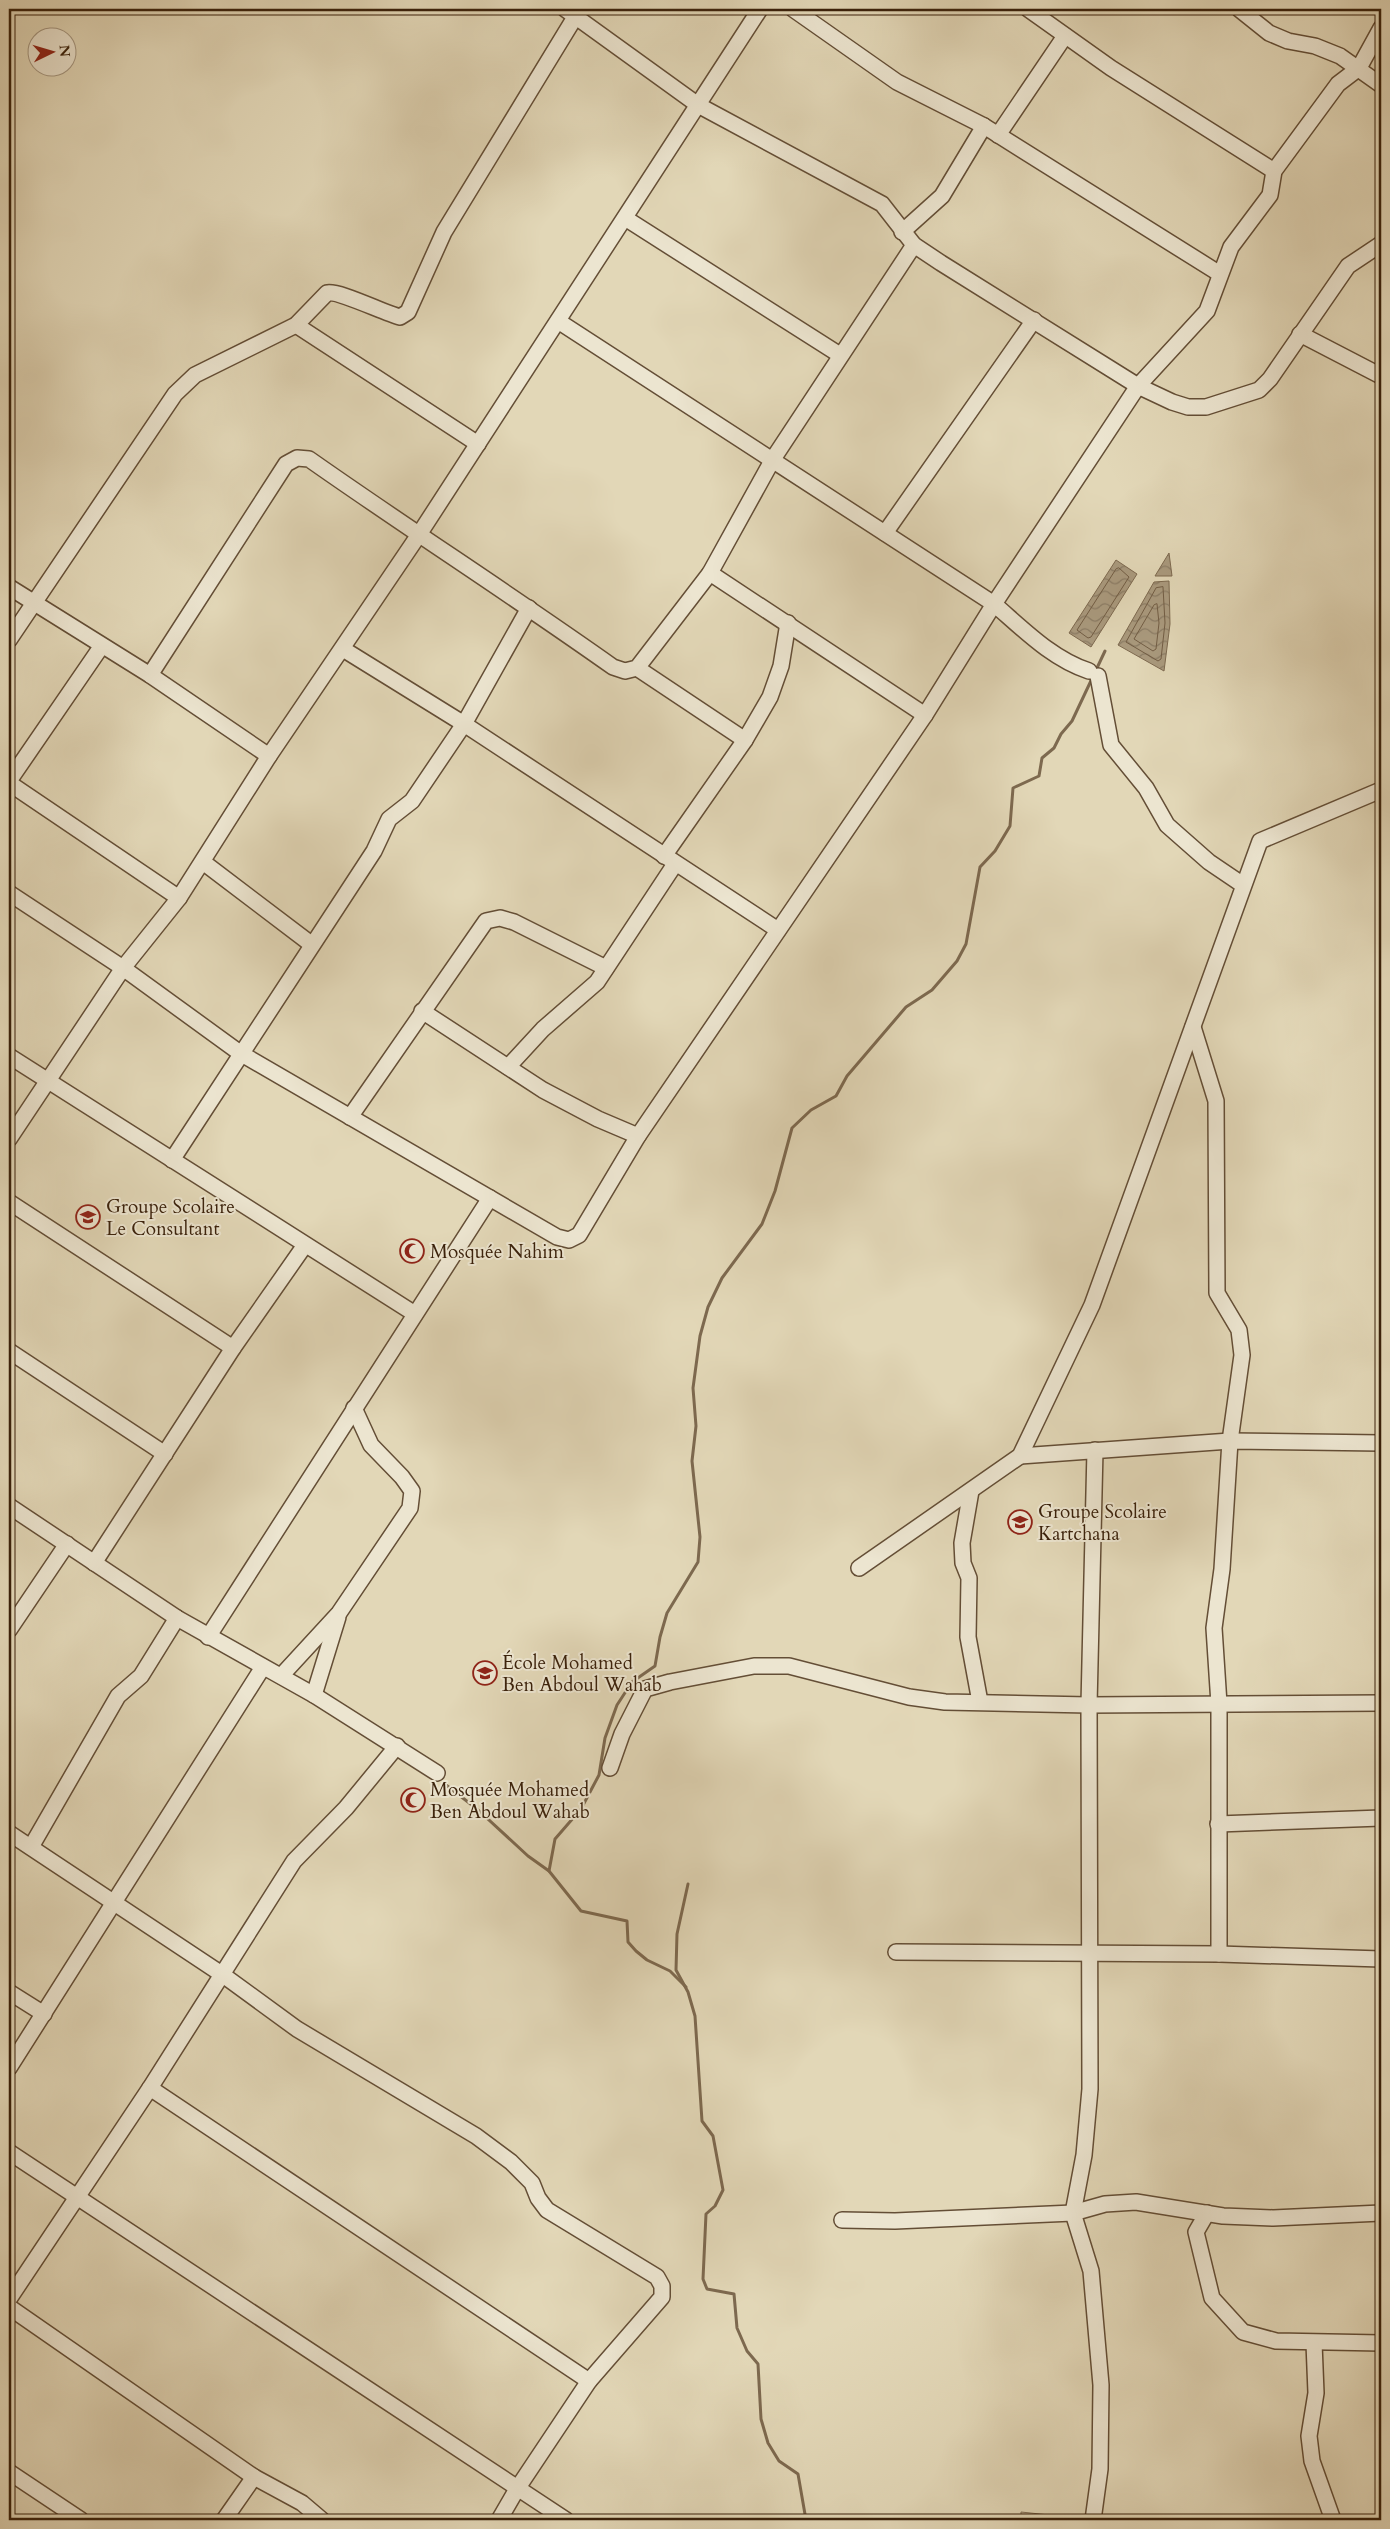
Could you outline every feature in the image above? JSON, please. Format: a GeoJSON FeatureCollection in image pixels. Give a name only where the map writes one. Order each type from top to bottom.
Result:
{"type":"FeatureCollection","features":[{"type":"Feature","properties":{"kind":"street"},"geometry":{"type":"LineString","coordinates":[[9,1139],[123,968],[180,898],[269,756],[418,536],[760,9]]}},
{"type":"Feature","properties":{"kind":"street"},"geometry":{"type":"LineString","coordinates":[[793,9],[898,82],[984,126],[1220,274]]}},
{"type":"Feature","properties":{"kind":"street"},"geometry":{"type":"LineString","coordinates":[[1028,9],[1110,68],[1274,171]]}},
{"type":"Feature","properties":{"kind":"street"},"geometry":{"type":"LineString","coordinates":[[1240,9],[1269,33],[1288,42],[1315,46],[1340,56],[1381,85]]}},
{"type":"Feature","properties":{"kind":"street"},"geometry":{"type":"LineString","coordinates":[[9,640],[32,603],[175,394],[195,375],[296,325],[327,293],[331,292],[386,314],[400,317],[408,312],[444,232],[573,11],[698,104],[882,204],[914,245],[1138,386],[1188,407],[1206,407],[1259,390],[1270,379],[1348,266],[1381,244]]}},
{"type":"Feature","properties":{"kind":"street"},"geometry":{"type":"LineString","coordinates":[[9,893],[123,968],[240,1053],[557,1238],[569,1240],[579,1235],[638,1136],[925,715],[994,604],[1138,386],[1207,311],[1231,247],[1270,194],[1274,171],[1338,84],[1359,68],[1381,28]]}},
{"type":"Feature","properties":{"kind":"street"},"geometry":{"type":"LineString","coordinates":[[998,135],[1065,36]]}},
{"type":"Feature","properties":{"kind":"street"},"geometry":{"type":"LineString","coordinates":[[902,232],[942,196],[984,126]]}},
{"type":"Feature","properties":{"kind":"street"},"geometry":{"type":"LineString","coordinates":[[625,218],[840,355]]}},
{"type":"Feature","properties":{"kind":"street"},"geometry":{"type":"LineString","coordinates":[[150,675],[286,464],[297,458],[309,459],[418,536],[529,608],[613,667],[625,671],[637,668],[710,573],[773,459],[914,245]]}},
{"type":"Feature","properties":{"kind":"street"},"geometry":{"type":"LineString","coordinates":[[885,533],[1034,320]]}},
{"type":"Feature","properties":{"kind":"street"},"geometry":{"type":"LineString","coordinates":[[558,321],[994,604],[1031,637],[1072,665],[1093,673],[1111,745],[1146,788],[1167,825],[1209,862],[1243,885]]}},
{"type":"Feature","properties":{"kind":"street"},"geometry":{"type":"LineString","coordinates":[[296,325],[478,444]]}},
{"type":"Feature","properties":{"kind":"street"},"geometry":{"type":"LineString","coordinates":[[1300,334],[1381,376]]}},
{"type":"Feature","properties":{"kind":"street"},"geometry":{"type":"LineString","coordinates":[[710,573],[925,715]]}},
{"type":"Feature","properties":{"kind":"street"},"geometry":{"type":"LineString","coordinates":[[9,587],[101,647],[150,675],[269,756]]}},
{"type":"Feature","properties":{"kind":"street"},"geometry":{"type":"LineString","coordinates":[[172,1160],[311,944],[374,851],[389,819],[412,801],[464,724],[529,608]]}},
{"type":"Feature","properties":{"kind":"street"},"geometry":{"type":"LineString","coordinates":[[508,1067],[543,1029],[596,982],[606,968],[770,697],[781,666],[788,623]]}},
{"type":"Feature","properties":{"kind":"street"},"geometry":{"type":"LineString","coordinates":[[101,647],[9,782],[180,898]]}},
{"type":"Feature","properties":{"kind":"street"},"geometry":{"type":"LineString","coordinates":[[343,649],[464,724],[778,930]]}},
{"type":"Feature","properties":{"kind":"street"},"geometry":{"type":"LineString","coordinates":[[637,668],[745,740]]}},
{"type":"Feature","properties":{"kind":"street"},"geometry":{"type":"LineString","coordinates":[[859,1568],[1020,1456],[1092,1305],[1260,841],[1381,790]]}},
{"type":"Feature","properties":{"kind":"street"},"geometry":{"type":"LineString","coordinates":[[203,862],[311,944]]}},
{"type":"Feature","properties":{"kind":"street"},"geometry":{"type":"LineString","coordinates":[[350,1117],[486,921],[500,918],[514,922],[606,968]]}},
{"type":"Feature","properties":{"kind":"street"},"geometry":{"type":"LineString","coordinates":[[422,1011],[543,1090],[598,1119],[638,1136]]}},
{"type":"Feature","properties":{"kind":"street"},"geometry":{"type":"LineString","coordinates":[[1193,1027],[1216,1101],[1217,1293],[1239,1330],[1242,1355],[1230,1441],[1222,1569],[1214,1628],[1219,1704],[1219,1954]]}},
{"type":"Feature","properties":{"kind":"street"},"geometry":{"type":"LineString","coordinates":[[9,1056],[46,1082],[415,1314]]}},
{"type":"Feature","properties":{"kind":"street"},"geometry":{"type":"LineString","coordinates":[[208,1637],[490,1198]]}},
{"type":"Feature","properties":{"kind":"street"},"geometry":{"type":"LineString","coordinates":[[9,1202],[233,1348]]}},
{"type":"Feature","properties":{"kind":"street"},"geometry":{"type":"LineString","coordinates":[[94,1563],[233,1348],[305,1245]]}},
{"type":"Feature","properties":{"kind":"street"},"geometry":{"type":"LineString","coordinates":[[9,1351],[165,1454]]}},
{"type":"Feature","properties":{"kind":"street"},"geometry":{"type":"LineString","coordinates":[[281,1676],[339,1613],[410,1508],[412,1491],[402,1477],[371,1445],[354,1408]]}},
{"type":"Feature","properties":{"kind":"street"},"geometry":{"type":"LineString","coordinates":[[1020,1456],[1230,1441],[1381,1444]]}},
{"type":"Feature","properties":{"kind":"street"},"geometry":{"type":"LineString","coordinates":[[1093,2520],[1100,2469],[1101,2385],[1091,2271],[1073,2213],[1084,2155],[1090,2089],[1090,1705],[1095,1450]]}},
{"type":"Feature","properties":{"kind":"street"},"geometry":{"type":"LineString","coordinates":[[971,1491],[962,1542],[963,1563],[969,1578],[968,1637],[980,1702]]}},
{"type":"Feature","properties":{"kind":"street"},"geometry":{"type":"LineString","coordinates":[[9,1506],[177,1618],[314,1695],[437,1773]]}},
{"type":"Feature","properties":{"kind":"street"},"geometry":{"type":"LineString","coordinates":[[9,1630],[67,1544]]}},
{"type":"Feature","properties":{"kind":"street"},"geometry":{"type":"LineString","coordinates":[[314,1695],[339,1613]]}},
{"type":"Feature","properties":{"kind":"street"},"geometry":{"type":"LineString","coordinates":[[31,1847],[118,1696],[141,1676],[177,1618]]}},
{"type":"Feature","properties":{"kind":"street"},"geometry":{"type":"LineString","coordinates":[[610,1768],[622,1734],[645,1690],[670,1682],[754,1666],[789,1666],[909,1697],[945,1702],[1090,1705],[1381,1703]]}},
{"type":"Feature","properties":{"kind":"street"},"geometry":{"type":"LineString","coordinates":[[9,2068],[116,1902],[262,1667]]}},
{"type":"Feature","properties":{"kind":"street"},"geometry":{"type":"LineString","coordinates":[[9,2299],[76,2196],[150,2088],[294,1861],[346,1808],[397,1746]]}},
{"type":"Feature","properties":{"kind":"street"},"geometry":{"type":"LineString","coordinates":[[1218,1824],[1381,1818]]}},
{"type":"Feature","properties":{"kind":"street"},"geometry":{"type":"LineString","coordinates":[[9,1834],[116,1902],[223,1975],[297,2029],[476,2136],[511,2162],[532,2183],[538,2198],[548,2210],[657,2277],[662,2286],[662,2297],[589,2381],[517,2489],[499,2520]]}},
{"type":"Feature","properties":{"kind":"street"},"geometry":{"type":"LineString","coordinates":[[896,1952],[1219,1954],[1381,1959]]}},
{"type":"Feature","properties":{"kind":"street"},"geometry":{"type":"LineString","coordinates":[[9,1992],[44,2014]]}},
{"type":"Feature","properties":{"kind":"street"},"geometry":{"type":"LineString","coordinates":[[150,2088],[589,2381]]}},
{"type":"Feature","properties":{"kind":"street"},"geometry":{"type":"LineString","coordinates":[[9,2152],[566,2520]]}},
{"type":"Feature","properties":{"kind":"street"},"geometry":{"type":"LineString","coordinates":[[842,2220],[895,2221],[1073,2213],[1105,2204],[1136,2202],[1207,2213],[1273,2218],[1381,2213]]}},
{"type":"Feature","properties":{"kind":"street"},"geometry":{"type":"LineString","coordinates":[[1207,2213],[1196,2232],[1205,2262],[1212,2298],[1243,2332],[1276,2341],[1381,2343]]}},
{"type":"Feature","properties":{"kind":"street"},"geometry":{"type":"LineString","coordinates":[[9,2306],[254,2477],[302,2503],[322,2520]]}},
{"type":"Feature","properties":{"kind":"street"},"geometry":{"type":"LineString","coordinates":[[1314,2343],[1316,2394],[1309,2436],[1312,2461],[1333,2520]]}},
{"type":"Feature","properties":{"kind":"street"},"geometry":{"type":"LineString","coordinates":[[9,2472],[81,2520]]}},
{"type":"Feature","properties":{"kind":"street"},"geometry":{"type":"LineString","coordinates":[[224,2520],[254,2477]]}},
{"type":"Feature","properties":{"kind":"green space"},"geometry":{"type":"Polygon","coordinates":[[[1021,2512],[1087,2519],[1087,2520],[1021,2520],[1021,2512]]]}},
{"type":"Feature","properties":{"kind":"water"},"geometry":{"type":"Polygon","coordinates":[[[1169,553],[1172,576],[1155,576],[1169,553]]]}},
{"type":"Feature","properties":{"kind":"water"},"geometry":{"type":"Polygon","coordinates":[[[1116,560],[1137,574],[1091,647],[1069,633],[1116,560]]]}},
{"type":"Feature","properties":{"kind":"water"},"geometry":{"type":"Polygon","coordinates":[[[1169,581],[1170,624],[1164,671],[1118,645],[1154,582],[1169,581]]]}},
{"type":"Feature","properties":{"kind":"waterway"},"geometry":{"type":"LineString","coordinates":[[686,1987],[670,1971],[647,1960],[636,1951],[628,1942],[627,1921],[581,1911],[549,1871],[555,1839],[581,1809],[599,1775],[605,1738],[617,1705],[632,1682],[655,1666],[660,1637],[667,1613],[698,1562],[700,1537],[692,1461],[696,1426],[693,1388],[700,1336],[708,1307],[722,1278],[762,1224],[775,1191],[792,1128],[811,1110],[836,1096],[847,1076],[906,1007],[932,990],[957,961],[966,944],[980,867],[995,851],[1010,826],[1013,788],[1039,776],[1042,758],[1054,748],[1061,734],[1072,721],[1105,651]]}},
{"type":"Feature","properties":{"kind":"waterway"},"geometry":{"type":"LineString","coordinates":[[446,1785],[477,1809],[528,1856],[549,1871]]}},
{"type":"Feature","properties":{"kind":"waterway"},"geometry":{"type":"LineString","coordinates":[[688,1884],[677,1934],[676,1970],[688,1992],[695,2016],[702,2121],[713,2136],[723,2190],[715,2206],[706,2214],[703,2279],[707,2289],[734,2294],[737,2328],[747,2351],[758,2364],[761,2419],[768,2443],[779,2461],[798,2474],[806,2520]]}},
{"type":"Feature","properties":{"kind":"place","name":"Groupe Scolaire Le Consultant"},"geometry":{"type":"Point","coordinates":[88,1217]}},
{"type":"Feature","properties":{"kind":"place","name":"Mosquée Nahim"},"geometry":{"type":"Point","coordinates":[412,1251]}},
{"type":"Feature","properties":{"kind":"place","name":"Groupe Scolaire Kartchana"},"geometry":{"type":"Point","coordinates":[1020,1522]}},
{"type":"Feature","properties":{"kind":"place","name":"École Mohamed Ben Abdoul Wahab"},"geometry":{"type":"Point","coordinates":[485,1673]}},
{"type":"Feature","properties":{"kind":"place","name":"Mosquée Mohamed Ben Abdoul Wahab"},"geometry":{"type":"Point","coordinates":[413,1800]}}]}
